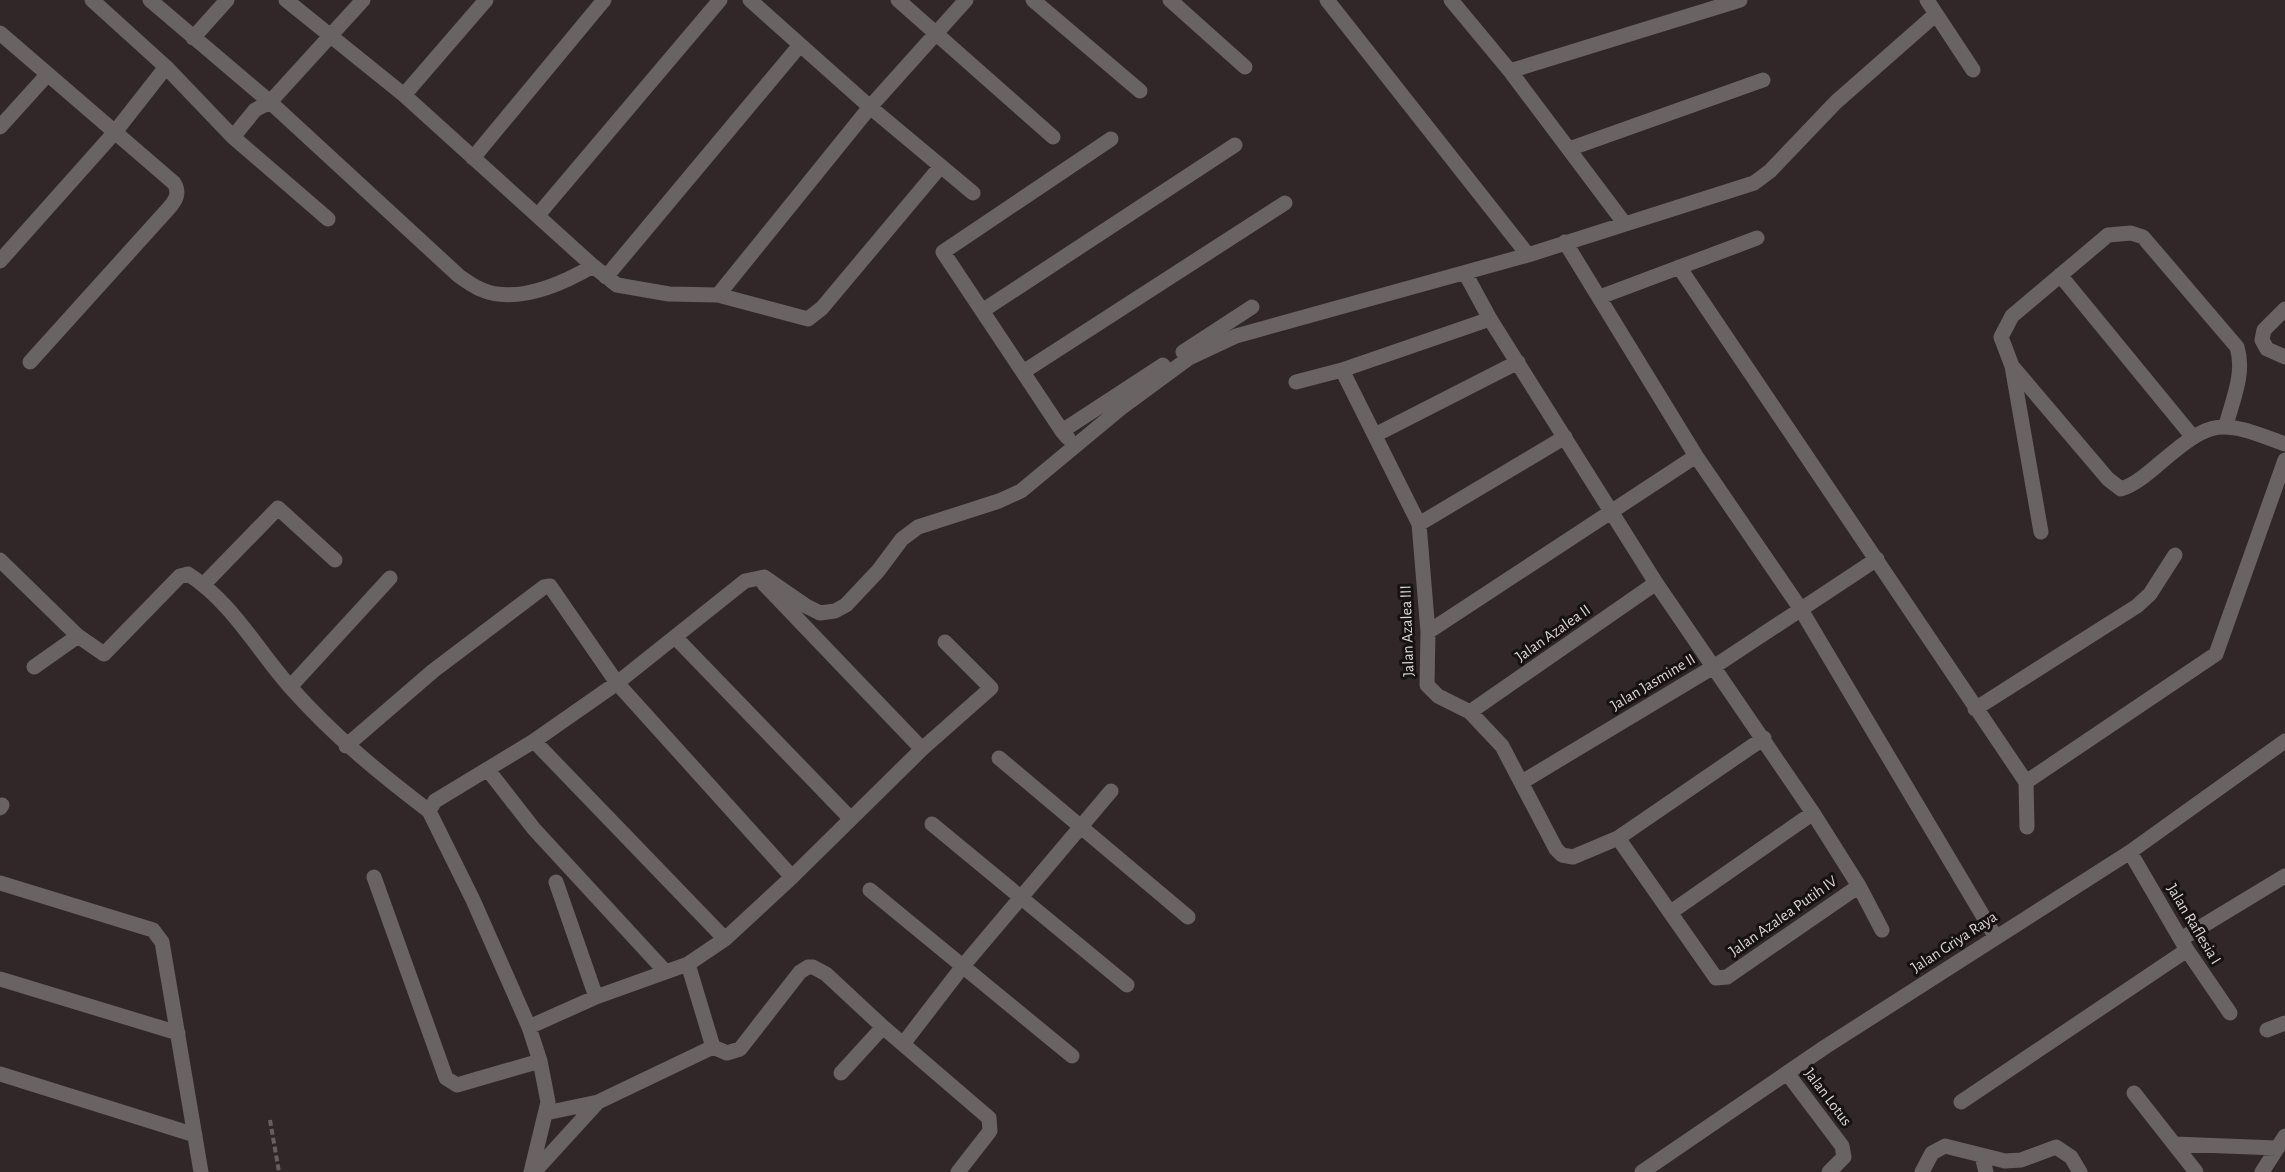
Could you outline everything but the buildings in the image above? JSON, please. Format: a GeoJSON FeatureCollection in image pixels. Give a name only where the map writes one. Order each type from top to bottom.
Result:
{"type":"FeatureCollection","features":[{"type":"Feature","properties":{"kind":"street"},"geometry":{"type":"LineString","coordinates":[[92,0],[327,219]]}},
{"type":"Feature","properties":{"kind":"street"},"geometry":{"type":"LineString","coordinates":[[150,0],[270,102],[459,276],[480,290],[499,295],[527,292],[571,279],[593,266]]}},
{"type":"Feature","properties":{"kind":"street"},"geometry":{"type":"LineString","coordinates":[[193,38],[227,0]]}},
{"type":"Feature","properties":{"kind":"street"},"geometry":{"type":"LineString","coordinates":[[286,0],[330,38],[404,95],[606,277],[617,285],[636,290],[718,295],[808,319],[822,308],[941,166]]}},
{"type":"Feature","properties":{"kind":"street"},"geometry":{"type":"LineString","coordinates":[[236,133],[255,110],[270,102],[363,0]]}},
{"type":"Feature","properties":{"kind":"street"},"geometry":{"type":"LineString","coordinates":[[404,95],[486,0]]}},
{"type":"Feature","properties":{"kind":"street"},"geometry":{"type":"LineString","coordinates":[[473,158],[604,0]]}},
{"type":"Feature","properties":{"kind":"street"},"geometry":{"type":"LineString","coordinates":[[538,215],[720,0]]}},
{"type":"Feature","properties":{"kind":"street"},"geometry":{"type":"LineString","coordinates":[[750,0],[870,107],[972,193]]}},
{"type":"Feature","properties":{"kind":"street"},"geometry":{"type":"LineString","coordinates":[[898,0],[1053,137]]}},
{"type":"Feature","properties":{"kind":"street"},"geometry":{"type":"LineString","coordinates":[[718,295],[870,107],[966,0]]}},
{"type":"Feature","properties":{"kind":"street"},"geometry":{"type":"LineString","coordinates":[[1033,0],[1140,91]]}},
{"type":"Feature","properties":{"kind":"street"},"geometry":{"type":"LineString","coordinates":[[1170,0],[1245,67]]}},
{"type":"Feature","properties":{"kind":"street"},"geometry":{"type":"LineString","coordinates":[[1327,0],[1528,255]]}},
{"type":"Feature","properties":{"kind":"street"},"geometry":{"type":"LineString","coordinates":[[1451,0],[1510,71],[1625,224]]}},
{"type":"Feature","properties":{"kind":"street"},"geometry":{"type":"LineString","coordinates":[[1510,71],[1740,0]]}},
{"type":"Feature","properties":{"kind":"street"},"geometry":{"type":"LineString","coordinates":[[1927,0],[1973,70]]}},
{"type":"Feature","properties":{"kind":"street"},"geometry":{"type":"LineString","coordinates":[[429,811],[435,801],[534,741],[617,683],[745,581],[757,576],[773,581],[806,606],[820,613],[835,611],[846,605],[878,572],[902,539],[918,527],[999,501],[1021,491],[1121,408],[1189,358],[1236,336],[1528,255],[1754,183],[1770,171],[1836,102],[1936,14]]}},
{"type":"Feature","properties":{"kind":"street"},"geometry":{"type":"LineString","coordinates":[[0,33],[174,183],[177,195],[169,208],[30,362]]}},
{"type":"Feature","properties":{"kind":"street"},"geometry":{"type":"LineString","coordinates":[[606,277],[800,45]]}},
{"type":"Feature","properties":{"kind":"street"},"geometry":{"type":"LineString","coordinates":[[0,261],[115,132],[166,67]]}},
{"type":"Feature","properties":{"kind":"street"},"geometry":{"type":"LineString","coordinates":[[0,128],[47,75]]}},
{"type":"Feature","properties":{"kind":"street"},"geometry":{"type":"LineString","coordinates":[[1569,149],[1763,80]]}},
{"type":"Feature","properties":{"kind":"street"},"geometry":{"type":"LineString","coordinates":[[1075,448],[943,252],[1111,139]]}},
{"type":"Feature","properties":{"kind":"street"},"geometry":{"type":"LineString","coordinates":[[982,311],[1235,145]]}},
{"type":"Feature","properties":{"kind":"street"},"geometry":{"type":"LineString","coordinates":[[1023,372],[1286,203]]}},
{"type":"Feature","properties":{"kind":"street"},"geometry":{"type":"LineString","coordinates":[[2041,532],[2012,366],[2001,337],[2012,316],[2108,235],[2131,233],[2151,244],[2237,346],[2241,359],[2240,371],[2226,425]]}},
{"type":"Feature","properties":{"kind":"street"},"geometry":{"type":"LineString","coordinates":[[1600,297],[1757,238]]}},
{"type":"Feature","properties":{"kind":"street"},"geometry":{"type":"LineString","coordinates":[[1565,242],[1696,456],[1800,608],[1995,936]]}},
{"type":"Feature","properties":{"kind":"street"},"geometry":{"type":"LineString","coordinates":[[1679,267],[2026,782],[2027,827]]}},
{"type":"Feature","properties":{"kind":"street"},"geometry":{"type":"LineString","coordinates":[[1465,273],[1490,319],[1614,512],[1656,583],[1814,813],[1859,886],[1882,930]]}},
{"type":"Feature","properties":{"kind":"street"},"geometry":{"type":"LineString","coordinates":[[2060,275],[2192,436]]}},
{"type":"Feature","properties":{"kind":"street"},"geometry":{"type":"LineString","coordinates":[[1062,431],[1252,307]]}},
{"type":"Feature","properties":{"kind":"street"},"geometry":{"type":"LineString","coordinates":[[2285,309],[2265,330],[2262,340],[2267,350],[2285,357]]}},
{"type":"Feature","properties":{"kind":"street"},"geometry":{"type":"LineString","coordinates":[[1296,382],[1342,370],[1490,319]]}},
{"type":"Feature","properties":{"kind":"street"},"geometry":{"type":"LineString","coordinates":[[1375,435],[1518,362]]}},
{"type":"Feature","properties":{"kind":"street"},"geometry":{"type":"LineString","coordinates":[[2012,366],[2108,479],[2121,489],[2141,479],[2192,436],[2226,425],[2285,444]]}},
{"type":"Feature","properties":{"kind":"street","name":"Jalan Azalea III"},"geometry":{"type":"LineString","coordinates":[[1342,370],[1419,524],[1428,632],[1427,685],[1438,696],[1470,712],[1502,746],[1556,849],[1562,855],[1573,857],[1618,838]]}},
{"type":"Feature","properties":{"kind":"street"},"geometry":{"type":"LineString","coordinates":[[1419,524],[1565,437]]}},
{"type":"Feature","properties":{"kind":"street"},"geometry":{"type":"LineString","coordinates":[[1428,632],[1696,456]]}},
{"type":"Feature","properties":{"kind":"street"},"geometry":{"type":"LineString","coordinates":[[2026,782],[2216,654],[2285,460]]}},
{"type":"Feature","properties":{"kind":"street"},"geometry":{"type":"LineString","coordinates":[[204,584],[278,508],[335,560]]}},
{"type":"Feature","properties":{"kind":"street"},"geometry":{"type":"LineString","coordinates":[[1975,709],[2137,606],[2150,594],[2175,555]]}},
{"type":"Feature","properties":{"kind":"street","name":"Jalan Jasmine II"},"geometry":{"type":"LineString","coordinates":[[1522,782],[1715,666],[1877,559]]}},
{"type":"Feature","properties":{"kind":"street"},"geometry":{"type":"LineString","coordinates":[[0,560],[78,636],[104,654],[110,651],[180,576],[188,574],[204,584],[229,608],[290,687],[346,746],[429,811],[456,863],[529,1027],[540,1061],[546,1090],[546,1113],[532,1172]]}},
{"type":"Feature","properties":{"kind":"street"},"geometry":{"type":"LineString","coordinates":[[757,576],[922,749]]}},
{"type":"Feature","properties":{"kind":"street"},"geometry":{"type":"LineString","coordinates":[[290,687],[390,578]]}},
{"type":"Feature","properties":{"kind":"street","name":"Jalan Azalea II"},"geometry":{"type":"LineString","coordinates":[[1470,712],[1656,583]]}},
{"type":"Feature","properties":{"kind":"street"},"geometry":{"type":"LineString","coordinates":[[346,746],[433,671],[548,586],[555,591],[617,683],[792,878]]}},
{"type":"Feature","properties":{"kind":"street"},"geometry":{"type":"LineString","coordinates":[[34,667],[78,636]]}},
{"type":"Feature","properties":{"kind":"street"},"geometry":{"type":"LineString","coordinates":[[675,637],[850,818]]}},
{"type":"Feature","properties":{"kind":"street"},"geometry":{"type":"LineString","coordinates":[[529,1027],[664,970],[688,964],[725,939],[792,878],[922,749],[991,688],[945,642]]}},
{"type":"Feature","properties":{"kind":"street"},"geometry":{"type":"LineString","coordinates":[[1764,738],[1618,838],[1671,912],[1814,813]]}},
{"type":"Feature","properties":{"kind":"street"},"geometry":{"type":"LineString","coordinates":[[534,741],[725,939]]}},
{"type":"Feature","properties":{"kind":"street","name":"Jalan Griya Raya"},"geometry":{"type":"LineString","coordinates":[[1642,1172],[1825,1047],[1995,936],[2130,852],[2285,741]]}},
{"type":"Feature","properties":{"kind":"street"},"geometry":{"type":"LineString","coordinates":[[999,758],[1188,917]]}},
{"type":"Feature","properties":{"kind":"street"},"geometry":{"type":"LineString","coordinates":[[488,770],[534,829],[664,970]]}},
{"type":"Feature","properties":{"kind":"street"},"geometry":{"type":"LineString","coordinates":[[903,1044],[963,966],[1111,791]]}},
{"type":"Feature","properties":{"kind":"street"},"geometry":{"type":"LineString","coordinates":[[932,824],[1127,985]]}},
{"type":"Feature","properties":{"kind":"street","name":"Jalan Raflesia I"},"geometry":{"type":"LineString","coordinates":[[2130,852],[2184,945],[2230,1013]]}},
{"type":"Feature","properties":{"kind":"street"},"geometry":{"type":"LineString","coordinates":[[1961,1102],[2285,876]]}},
{"type":"Feature","properties":{"kind":"street"},"geometry":{"type":"LineString","coordinates":[[374,877],[446,1078],[457,1085],[540,1061]]}},
{"type":"Feature","properties":{"kind":"street"},"geometry":{"type":"LineString","coordinates":[[0,882],[153,930],[162,942],[201,1172]]}},
{"type":"Feature","properties":{"kind":"street"},"geometry":{"type":"LineString","coordinates":[[556,882],[596,997]]}},
{"type":"Feature","properties":{"kind":"street","name":"Jalan Azalea Putih IV"},"geometry":{"type":"LineString","coordinates":[[1671,912],[1711,975],[1721,979],[1859,886]]}},
{"type":"Feature","properties":{"kind":"street"},"geometry":{"type":"LineString","coordinates":[[870,890],[1072,1056]]}},
{"type":"Feature","properties":{"kind":"street"},"geometry":{"type":"LineString","coordinates":[[688,964],[713,1047]]}},
{"type":"Feature","properties":{"kind":"street"},"geometry":{"type":"LineString","coordinates":[[546,1113],[598,1102],[713,1047],[727,1053],[740,1048],[800,972],[807,967],[826,974],[883,1027],[990,1118],[990,1131],[958,1172]]}},
{"type":"Feature","properties":{"kind":"street"},"geometry":{"type":"LineString","coordinates":[[0,979],[178,1034]]}},
{"type":"Feature","properties":{"kind":"street"},"geometry":{"type":"LineString","coordinates":[[2267,1030],[2285,1023]]}},
{"type":"Feature","properties":{"kind":"street"},"geometry":{"type":"LineString","coordinates":[[842,1073],[883,1027]]}},
{"type":"Feature","properties":{"kind":"street","name":"Jalan Lotus"},"geometry":{"type":"LineString","coordinates":[[1793,1068],[1842,1146],[1842,1160],[1829,1172]]}},
{"type":"Feature","properties":{"kind":"street"},"geometry":{"type":"LineString","coordinates":[[0,1074],[195,1135]]}},
{"type":"Feature","properties":{"kind":"street"},"geometry":{"type":"LineString","coordinates":[[2134,1094],[2196,1172]]}},
{"type":"Feature","properties":{"kind":"street"},"geometry":{"type":"LineString","coordinates":[[532,1172],[598,1102]]}},
{"type":"Feature","properties":{"kind":"street"},"geometry":{"type":"LineString","coordinates":[[2175,1144],[2280,1142]]}},
{"type":"Feature","properties":{"kind":"street"},"geometry":{"type":"LineString","coordinates":[[2262,1172],[2280,1142]]}},
{"type":"Feature","properties":{"kind":"street"},"geometry":{"type":"LineString","coordinates":[[1922,1172],[1932,1153],[1945,1146],[2005,1161],[2021,1160],[2056,1147],[2071,1157],[2080,1172]]}},
{"type":"Feature","properties":{"kind":"street"},"geometry":{"type":"LineString","coordinates":[[1982,1156],[1986,1172]]}},
{"type":"Feature","properties":{"kind":"path"},"geometry":{"type":"LineString","coordinates":[[270,1120],[279,1172]]}}]}
